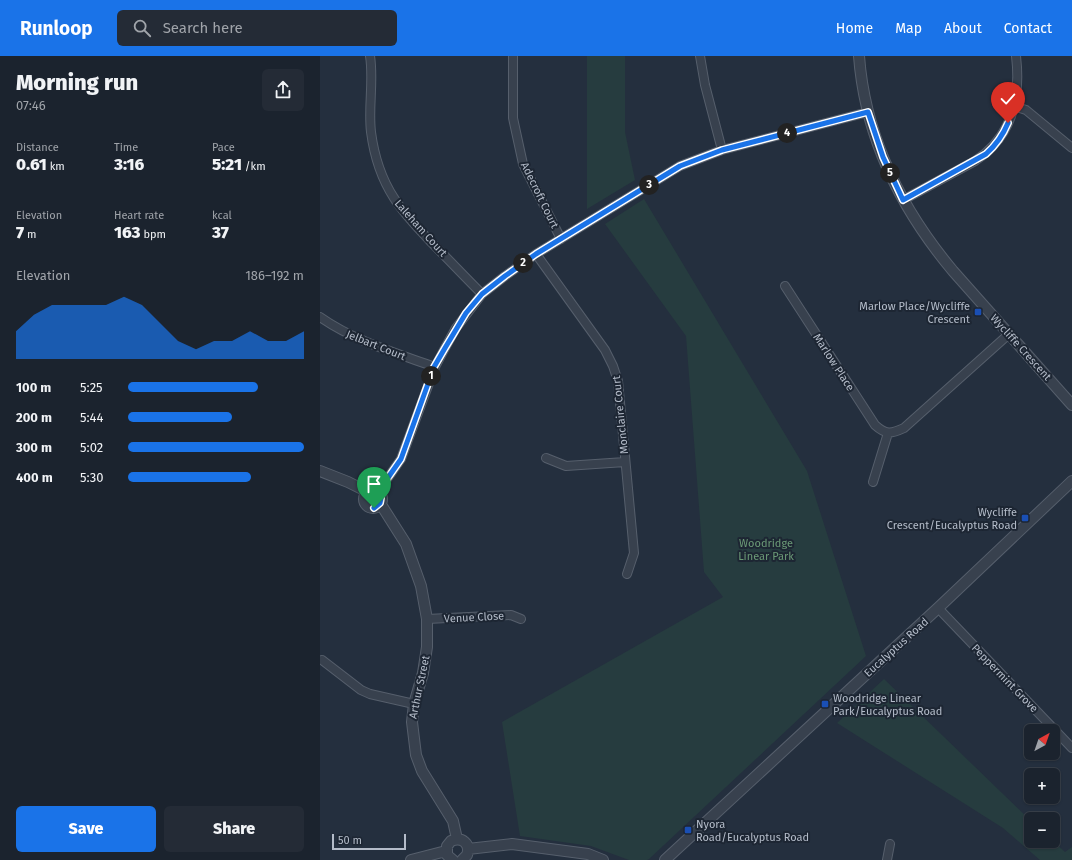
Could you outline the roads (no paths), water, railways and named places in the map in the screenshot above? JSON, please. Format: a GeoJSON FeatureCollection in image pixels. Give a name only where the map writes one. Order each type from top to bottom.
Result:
{"type":"FeatureCollection","features":[{"type":"Feature","properties":{"kind":"street","name":"Laleham Court"},"geometry":{"type":"LineString","coordinates":[[370,56],[372,70],[370,104],[371,131],[376,158],[382,176],[394,198],[408,218],[482,294]]}},
{"type":"Feature","properties":{"kind":"street","name":"Adecroft Court"},"geometry":{"type":"LineString","coordinates":[[513,56],[513,118],[523,164],[561,239]]}},
{"type":"Feature","properties":{"kind":"street"},"geometry":{"type":"LineString","coordinates":[[700,56],[705,85],[722,150]]}},
{"type":"Feature","properties":{"kind":"street","name":"Wycliffe Crescent"},"geometry":{"type":"LineString","coordinates":[[859,56],[868,112],[883,157],[903,200],[917,223],[937,252],[1072,405]]}},
{"type":"Feature","properties":{"kind":"street"},"geometry":{"type":"LineString","coordinates":[[903,200],[986,154],[996,145],[1003,134],[1014,106],[1018,79],[1016,56]]}},
{"type":"Feature","properties":{"kind":"street"},"geometry":{"type":"LineString","coordinates":[[1014,106],[1026,110],[1072,148]]}},
{"type":"Feature","properties":{"kind":"street"},"geometry":{"type":"LineString","coordinates":[[320,471],[370,494],[381,498],[378,505],[371,507],[367,505],[370,494],[401,459],[434,367],[456,328],[482,294],[536,254],[680,166],[722,150],[868,112]]}},
{"type":"Feature","properties":{"kind":"street","name":"Monclaire Court"},"geometry":{"type":"LineString","coordinates":[[536,254],[605,350],[613,366],[618,382],[634,553],[627,574]]}},
{"type":"Feature","properties":{"kind":"street","name":"Marlow Place"},"geometry":{"type":"LineString","coordinates":[[785,286],[875,425],[888,433]]}},
{"type":"Feature","properties":{"kind":"street","name":"Jelbart Court"},"geometry":{"type":"LineString","coordinates":[[320,318],[365,342],[434,367]]}},
{"type":"Feature","properties":{"kind":"street"},"geometry":{"type":"LineString","coordinates":[[873,482],[888,433],[904,428],[1009,334]]}},
{"type":"Feature","properties":{"kind":"street"},"geometry":{"type":"LineString","coordinates":[[546,458],[566,466],[625,462]]}},
{"type":"Feature","properties":{"kind":"street","name":"Eucalyptus Road"},"geometry":{"type":"LineString","coordinates":[[665,860],[938,608],[1072,481]]}},
{"type":"Feature","properties":{"kind":"street","name":"Arthur Street"},"geometry":{"type":"LineString","coordinates":[[378,505],[397,529],[406,544],[421,586],[427,620],[427,647],[424,667],[414,704],[412,722],[416,755],[422,771],[453,821],[457,839]]}},
{"type":"Feature","properties":{"kind":"street","name":"Peppermint Grove"},"geometry":{"type":"LineString","coordinates":[[938,608],[1072,748]]}},
{"type":"Feature","properties":{"kind":"street","name":"Venue Close"},"geometry":{"type":"LineString","coordinates":[[427,620],[511,615],[521,619]]}},
{"type":"Feature","properties":{"kind":"street"},"geometry":{"type":"LineString","coordinates":[[322,660],[361,690],[370,694],[414,704]]}},
{"type":"Feature","properties":{"kind":"street"},"geometry":{"type":"LineString","coordinates":[[412,860],[446,850],[450,842],[457,839],[465,842],[468,849],[467,855],[462,860]]}},
{"type":"Feature","properties":{"kind":"street"},"geometry":{"type":"LineString","coordinates":[[468,849],[512,844],[588,854],[603,860]]}},
{"type":"Feature","properties":{"kind":"street"},"geometry":{"type":"LineString","coordinates":[[887,860],[890,844]]}},
{"type":"Feature","properties":{"kind":"street"},"geometry":{"type":"LineString","coordinates":[[446,850],[449,857],[453,860]]}},
{"type":"Feature","properties":{"kind":"place","name":"Marlow Place/Wycliffe Crescent"},"geometry":{"type":"Point","coordinates":[978,312]}},
{"type":"Feature","properties":{"kind":"place","name":"Wycliffe Crescent/Eucalyptus Road"},"geometry":{"type":"Point","coordinates":[1025,518]}},
{"type":"Feature","properties":{"kind":"place","name":"Woodridge Linear Park/Eucalyptus Road"},"geometry":{"type":"Point","coordinates":[825,704]}},
{"type":"Feature","properties":{"kind":"place","name":"Nyora Road/Eucalyptus Road"},"geometry":{"type":"Point","coordinates":[688,830]}},
{"type":"Feature","properties":{"kind":"park label","name":"Woodridge Linear Park"},"geometry":{"type":"Point","coordinates":[766,549]}}]}
